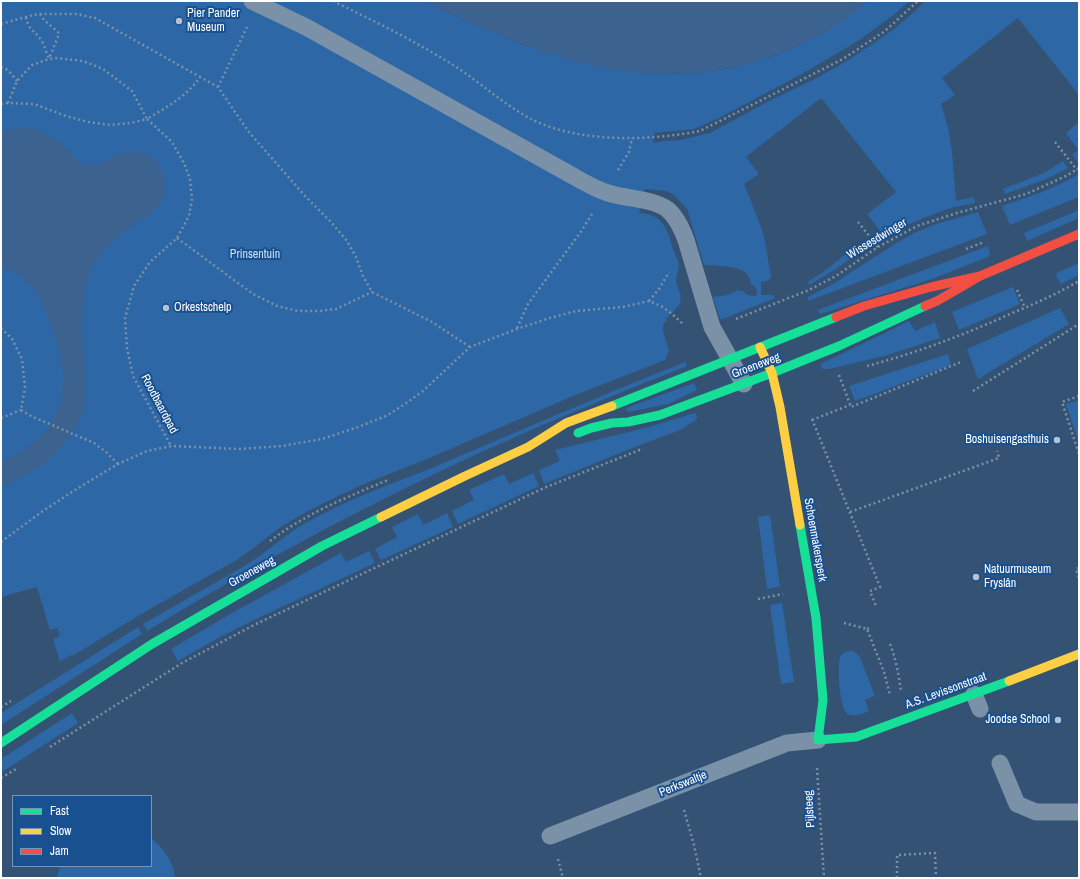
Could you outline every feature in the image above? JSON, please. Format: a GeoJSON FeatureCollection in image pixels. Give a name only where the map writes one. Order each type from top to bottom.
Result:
{"type":"FeatureCollection","features":[{"type":"Feature","properties":{"kind":"main road","name":"Groeneweg"},"geometry":{"type":"LineString","coordinates":[[571,436],[598,426],[660,415],[772,373],[937,301],[980,276],[1054,246],[1079,234]]}},
{"type":"Feature","properties":{"kind":"main road","name":"Groeneweg"},"geometry":{"type":"LineString","coordinates":[[1,743],[152,644],[245,590],[330,543],[458,479],[528,447],[566,423],[864,306],[931,287],[980,276]]}},
{"type":"Feature","properties":{"kind":"main road","name":"Schoenmakersperk"},"geometry":{"type":"LineString","coordinates":[[760,347],[772,373],[780,408],[816,618],[823,700],[818,740]]}},
{"type":"Feature","properties":{"kind":"main road","name":"Groeneweg"},"geometry":{"type":"LineString","coordinates":[[528,447],[557,440]]}},
{"type":"Feature","properties":{"kind":"main road","name":"A.S. Levissonstraat"},"geometry":{"type":"LineString","coordinates":[[818,740],[856,737],[906,718],[977,701],[1079,654]]}},
{"type":"Feature","properties":{"kind":"lane"},"geometry":{"type":"LineString","coordinates":[[252,1],[306,27],[557,167],[605,192],[650,202],[667,210],[680,226],[686,240],[712,327],[744,384]]}},
{"type":"Feature","properties":{"kind":"lane","name":"Perkswaltje"},"geometry":{"type":"LineString","coordinates":[[550,836],[774,747],[787,743],[818,740]]}},
{"type":"Feature","properties":{"kind":"lane"},"geometry":{"type":"LineString","coordinates":[[1000,763],[1017,804],[1036,812],[1079,812]]}},
{"type":"Feature","properties":{"kind":"path"},"geometry":{"type":"LineString","coordinates":[[333,1],[429,50],[455,66],[507,104],[531,119],[556,129],[584,135],[632,138],[680,135],[707,128],[843,59],[885,31],[918,1]]}},
{"type":"Feature","properties":{"kind":"path"},"geometry":{"type":"LineString","coordinates":[[8,103],[17,81],[32,65],[49,59],[59,34],[44,20],[40,14]]}},
{"type":"Feature","properties":{"kind":"path"},"geometry":{"type":"LineString","coordinates":[[1,24],[40,14],[77,14],[95,18],[218,87],[248,131],[347,241],[372,292],[432,322],[470,347]]}},
{"type":"Feature","properties":{"kind":"path"},"geometry":{"type":"LineString","coordinates":[[26,17],[29,28],[41,40],[49,59]]}},
{"type":"Feature","properties":{"kind":"path"},"geometry":{"type":"LineString","coordinates":[[218,87],[244,33]]}},
{"type":"Feature","properties":{"kind":"path","name":"Roodbaardpad"},"geometry":{"type":"LineString","coordinates":[[1,542],[40,513],[118,464],[147,451],[171,446],[133,376],[127,348],[125,318],[134,286],[150,262],[177,238],[189,216],[192,199],[190,179],[184,163],[172,142],[147,119],[132,91],[103,69],[83,61],[56,58],[49,59]]}},
{"type":"Feature","properties":{"kind":"path"},"geometry":{"type":"LineString","coordinates":[[1,67],[8,70],[17,81]]}},
{"type":"Feature","properties":{"kind":"path"},"geometry":{"type":"LineString","coordinates":[[1,104],[34,104],[66,116],[88,122],[110,125],[130,123],[147,119],[167,107],[186,94],[195,85],[200,77]]}},
{"type":"Feature","properties":{"kind":"path"},"geometry":{"type":"LineString","coordinates":[[517,329],[528,304],[580,233],[605,192],[629,152],[632,138]]}},
{"type":"Feature","properties":{"kind":"path"},"geometry":{"type":"LineString","coordinates":[[1055,142],[1078,169]]}},
{"type":"Feature","properties":{"kind":"path","name":"Wissesdwinger"},"geometry":{"type":"LineString","coordinates":[[712,327],[729,322],[809,290],[836,276],[878,247],[917,226],[957,213],[1026,194],[1078,169]]}},
{"type":"Feature","properties":{"kind":"path"},"geometry":{"type":"LineString","coordinates":[[858,222],[878,247]]}},
{"type":"Feature","properties":{"kind":"path"},"geometry":{"type":"LineString","coordinates":[[177,238],[253,294],[277,306],[298,311],[336,309],[372,292]]}},
{"type":"Feature","properties":{"kind":"path"},"geometry":{"type":"LineString","coordinates":[[865,366],[886,361],[951,339],[1057,294],[1079,281]]}},
{"type":"Feature","properties":{"kind":"path"},"geometry":{"type":"LineString","coordinates":[[1015,286],[1025,308]]}},
{"type":"Feature","properties":{"kind":"path"},"geometry":{"type":"LineString","coordinates":[[171,446],[240,449],[282,446],[329,437],[386,416],[405,404],[423,391],[470,347],[517,329],[576,311],[622,307],[649,300],[672,313],[687,329]]}},
{"type":"Feature","properties":{"kind":"path"},"geometry":{"type":"LineString","coordinates":[[973,391],[1079,324]]}},
{"type":"Feature","properties":{"kind":"path"},"geometry":{"type":"LineString","coordinates":[[1,328],[12,339],[22,359],[25,387],[20,410]]}},
{"type":"Feature","properties":{"kind":"path"},"geometry":{"type":"LineString","coordinates":[[845,372],[838,374],[851,408],[961,362]]}},
{"type":"Feature","properties":{"kind":"path"},"geometry":{"type":"LineString","coordinates":[[1079,396],[1062,402],[1079,454]]}},
{"type":"Feature","properties":{"kind":"path"},"geometry":{"type":"LineString","coordinates":[[812,420],[850,405]]}},
{"type":"Feature","properties":{"kind":"path"},"geometry":{"type":"LineString","coordinates":[[1,418],[20,410]]}},
{"type":"Feature","properties":{"kind":"path"},"geometry":{"type":"LineString","coordinates":[[20,410],[94,444],[106,452],[118,464]]}},
{"type":"Feature","properties":{"kind":"path"},"geometry":{"type":"LineString","coordinates":[[810,414],[880,587],[870,591],[876,606]]}},
{"type":"Feature","properties":{"kind":"path"},"geometry":{"type":"LineString","coordinates":[[49,747],[182,663],[248,628],[544,488],[645,448]]}},
{"type":"Feature","properties":{"kind":"path"},"geometry":{"type":"LineString","coordinates":[[850,512],[999,458],[997,451]]}},
{"type":"Feature","properties":{"kind":"path"},"geometry":{"type":"LineString","coordinates":[[1079,568],[1076,569],[1079,578]]}},
{"type":"Feature","properties":{"kind":"path"},"geometry":{"type":"LineString","coordinates":[[816,618],[867,629],[871,627]]}},
{"type":"Feature","properties":{"kind":"path"},"geometry":{"type":"LineString","coordinates":[[867,629],[884,672],[890,694],[891,724]]}},
{"type":"Feature","properties":{"kind":"path"},"geometry":{"type":"LineString","coordinates":[[890,644],[894,653],[899,676],[906,718]]}},
{"type":"Feature","properties":{"kind":"path","name":"Pijlsteeg"},"geometry":{"type":"LineString","coordinates":[[818,740],[816,751],[824,878]]}},
{"type":"Feature","properties":{"kind":"path"},"geometry":{"type":"LineString","coordinates":[[1,778],[18,767]]}},
{"type":"Feature","properties":{"kind":"path"},"geometry":{"type":"LineString","coordinates":[[686,816],[701,878]]}},
{"type":"Feature","properties":{"kind":"path"},"geometry":{"type":"LineString","coordinates":[[897,878],[896,855],[935,853],[936,878]]}},
{"type":"Feature","properties":{"kind":"green space","name":"Prinsentuin"},"geometry":{"type":"Polygon","coordinates":[[[1,1],[422,1],[521,44],[645,73],[677,74],[730,68],[786,51],[821,34],[868,1],[909,1],[895,14],[858,41],[800,75],[719,118],[694,129],[654,133],[653,143],[681,140],[710,133],[773,99],[819,77],[847,61],[893,30],[925,1],[1079,1],[1079,95],[1018,18],[942,78],[955,95],[941,104],[948,127],[952,152],[956,201],[974,197],[975,203],[951,208],[930,215],[880,239],[875,234],[880,231],[867,214],[896,192],[821,98],[746,157],[759,174],[744,184],[764,236],[771,277],[769,280],[761,282],[761,295],[773,295],[775,298],[723,319],[720,319],[713,297],[728,295],[738,290],[743,291],[747,295],[756,296],[756,289],[751,283],[749,277],[743,271],[727,266],[704,265],[687,209],[674,195],[666,191],[645,189],[639,213],[654,216],[663,224],[669,235],[679,265],[676,279],[681,300],[663,325],[663,331],[669,351],[665,360],[573,396],[427,459],[359,486],[308,511],[278,529],[235,561],[60,662],[53,639],[60,636],[57,628],[50,630],[37,587],[1,597],[1,1]]]}},
{"type":"Feature","properties":{"kind":"green space"},"geometry":{"type":"Polygon","coordinates":[[[1079,122],[1078,162],[1072,155],[1078,150],[1066,133],[1079,122]]]}},
{"type":"Feature","properties":{"kind":"green space"},"geometry":{"type":"Polygon","coordinates":[[[1063,161],[1068,168],[1046,179],[1005,194],[1003,189],[1044,173],[1063,161]]]}},
{"type":"Feature","properties":{"kind":"green space"},"geometry":{"type":"Polygon","coordinates":[[[1079,174],[1079,197],[1010,225],[1002,206],[1032,196],[1079,174]]]}},
{"type":"Feature","properties":{"kind":"green space"},"geometry":{"type":"Polygon","coordinates":[[[1079,210],[1079,218],[1027,241],[1024,233],[1079,210]]]}},
{"type":"Feature","properties":{"kind":"green space"},"geometry":{"type":"Polygon","coordinates":[[[978,212],[987,234],[808,301],[808,297],[833,284],[914,233],[936,224],[978,212]]]}},
{"type":"Feature","properties":{"kind":"green space"},"geometry":{"type":"Polygon","coordinates":[[[866,240],[870,245],[836,269],[809,285],[808,282],[866,240]]]}},
{"type":"Feature","properties":{"kind":"green space"},"geometry":{"type":"Polygon","coordinates":[[[988,246],[990,254],[988,257],[932,279],[820,314],[818,310],[988,246]]]}},
{"type":"Feature","properties":{"kind":"green space"},"geometry":{"type":"Polygon","coordinates":[[[1079,263],[1079,275],[1061,284],[1055,274],[1079,263]]]}},
{"type":"Feature","properties":{"kind":"green space"},"geometry":{"type":"Polygon","coordinates":[[[1013,287],[1020,304],[959,330],[952,312],[1013,287]]]}},
{"type":"Feature","properties":{"kind":"green space"},"geometry":{"type":"Polygon","coordinates":[[[1060,308],[1069,324],[978,379],[967,349],[1060,308]]]}},
{"type":"Feature","properties":{"kind":"green space"},"geometry":{"type":"Polygon","coordinates":[[[909,321],[915,331],[935,322],[940,338],[884,356],[829,369],[823,369],[821,367],[821,364],[909,321]]]}},
{"type":"Feature","properties":{"kind":"green space"},"geometry":{"type":"Polygon","coordinates":[[[948,354],[951,365],[855,401],[849,386],[948,354]]]}},
{"type":"Feature","properties":{"kind":"green space"},"geometry":{"type":"Polygon","coordinates":[[[685,362],[687,366],[561,417],[442,470],[271,558],[147,631],[143,624],[243,567],[307,522],[339,506],[364,494],[432,468],[685,362]]]}},
{"type":"Feature","properties":{"kind":"green space"},"geometry":{"type":"Polygon","coordinates":[[[694,383],[697,390],[668,404],[628,412],[626,408],[694,383]]]}},
{"type":"Feature","properties":{"kind":"green space"},"geometry":{"type":"Polygon","coordinates":[[[1079,400],[1079,443],[1066,404],[1079,400]]]}},
{"type":"Feature","properties":{"kind":"green space"},"geometry":{"type":"Polygon","coordinates":[[[695,413],[697,417],[696,420],[680,430],[544,484],[539,470],[560,461],[555,450],[649,427],[695,413]]]}},
{"type":"Feature","properties":{"kind":"green space"},"geometry":{"type":"Polygon","coordinates":[[[533,473],[539,486],[458,524],[452,511],[474,500],[469,490],[504,474],[509,484],[533,473]]]}},
{"type":"Feature","properties":{"kind":"green space"},"geometry":{"type":"Polygon","coordinates":[[[447,513],[453,527],[381,560],[375,549],[397,537],[392,527],[418,514],[423,525],[447,513]]]}},
{"type":"Feature","properties":{"kind":"green space"},"geometry":{"type":"Polygon","coordinates":[[[770,515],[780,587],[767,589],[758,517],[770,515]]]}},
{"type":"Feature","properties":{"kind":"green space"},"geometry":{"type":"Polygon","coordinates":[[[369,551],[375,563],[252,621],[178,661],[171,649],[232,613],[341,553],[346,562],[369,551]]]}},
{"type":"Feature","properties":{"kind":"green space"},"geometry":{"type":"Polygon","coordinates":[[[782,603],[794,682],[781,684],[770,605],[782,603]]]}},
{"type":"Feature","properties":{"kind":"green space"},"geometry":{"type":"Polygon","coordinates":[[[138,627],[142,634],[1,725],[1,713],[138,627]]]}},
{"type":"Feature","properties":{"kind":"green space"},"geometry":{"type":"Polygon","coordinates":[[[852,651],[860,657],[875,696],[865,700],[869,711],[855,716],[848,714],[844,709],[839,682],[839,666],[841,656],[846,652],[852,651]]]}},
{"type":"Feature","properties":{"kind":"green space"},"geometry":{"type":"Polygon","coordinates":[[[72,713],[78,723],[2,772],[1,759],[72,713]]]}},
{"type":"Feature","properties":{"kind":"green space"},"geometry":{"type":"Polygon","coordinates":[[[152,839],[167,855],[173,866],[175,878],[57,878],[60,867],[152,867],[152,839]]]}},
{"type":"Feature","properties":{"kind":"shaded area"},"geometry":{"type":"Polygon","coordinates":[[[422,1],[868,1],[839,23],[789,50],[756,61],[723,69],[690,73],[656,73],[622,71],[554,55],[504,37],[422,1]]]}},
{"type":"Feature","properties":{"kind":"shaded area"},"geometry":{"type":"Polygon","coordinates":[[[29,128],[37,130],[55,139],[76,159],[84,164],[94,165],[102,163],[116,155],[130,152],[151,156],[158,164],[164,177],[165,190],[161,203],[157,208],[118,237],[100,256],[91,271],[85,291],[82,324],[86,377],[86,401],[83,414],[76,427],[61,447],[44,463],[12,482],[1,486],[1,460],[15,456],[47,431],[60,404],[64,381],[55,336],[42,303],[31,285],[16,273],[1,268],[1,133],[13,129],[29,128]]]}},
{"type":"Feature","properties":{"kind":"traffic: fast"},"geometry":{"type":"LineString","coordinates":[[578,433],[612,423],[628,422],[660,415],[839,346],[925,306]]}},
{"type":"Feature","properties":{"kind":"traffic: fast"},"geometry":{"type":"LineString","coordinates":[[612,406],[836,317]]}},
{"type":"Feature","properties":{"kind":"traffic: fast"},"geometry":{"type":"LineString","coordinates":[[1,743],[152,644],[322,546],[381,517]]}},
{"type":"Feature","properties":{"kind":"traffic: fast"},"geometry":{"type":"LineString","coordinates":[[800,525],[816,618],[823,700],[818,740],[856,737],[1009,681]]}},
{"type":"Feature","properties":{"kind":"traffic: slow"},"geometry":{"type":"LineString","coordinates":[[760,347],[772,373],[780,407],[800,525]]}},
{"type":"Feature","properties":{"kind":"traffic: slow"},"geometry":{"type":"LineString","coordinates":[[381,517],[528,447],[566,423],[612,406]]}},
{"type":"Feature","properties":{"kind":"traffic: slow"},"geometry":{"type":"LineString","coordinates":[[1009,681],[1079,654]]}},
{"type":"Feature","properties":{"kind":"traffic: jam"},"geometry":{"type":"LineString","coordinates":[[925,306],[937,301],[980,276],[1079,234]]}},
{"type":"Feature","properties":{"kind":"traffic: jam"},"geometry":{"type":"LineString","coordinates":[[836,317],[864,306],[931,287],[980,276]]}},
{"type":"Feature","properties":{"kind":"place","name":"Pier Pander Museum"},"geometry":{"type":"Point","coordinates":[179,21]}},
{"type":"Feature","properties":{"kind":"place","name":"Orkestschelp"},"geometry":{"type":"Point","coordinates":[166,308]}},
{"type":"Feature","properties":{"kind":"place","name":"Boshuisengasthuis"},"geometry":{"type":"Point","coordinates":[1057,440]}},
{"type":"Feature","properties":{"kind":"place","name":"Natuurmuseum Fryslân"},"geometry":{"type":"Point","coordinates":[976,577]}},
{"type":"Feature","properties":{"kind":"place","name":"Joodse School"},"geometry":{"type":"Point","coordinates":[1058,720]}}]}
